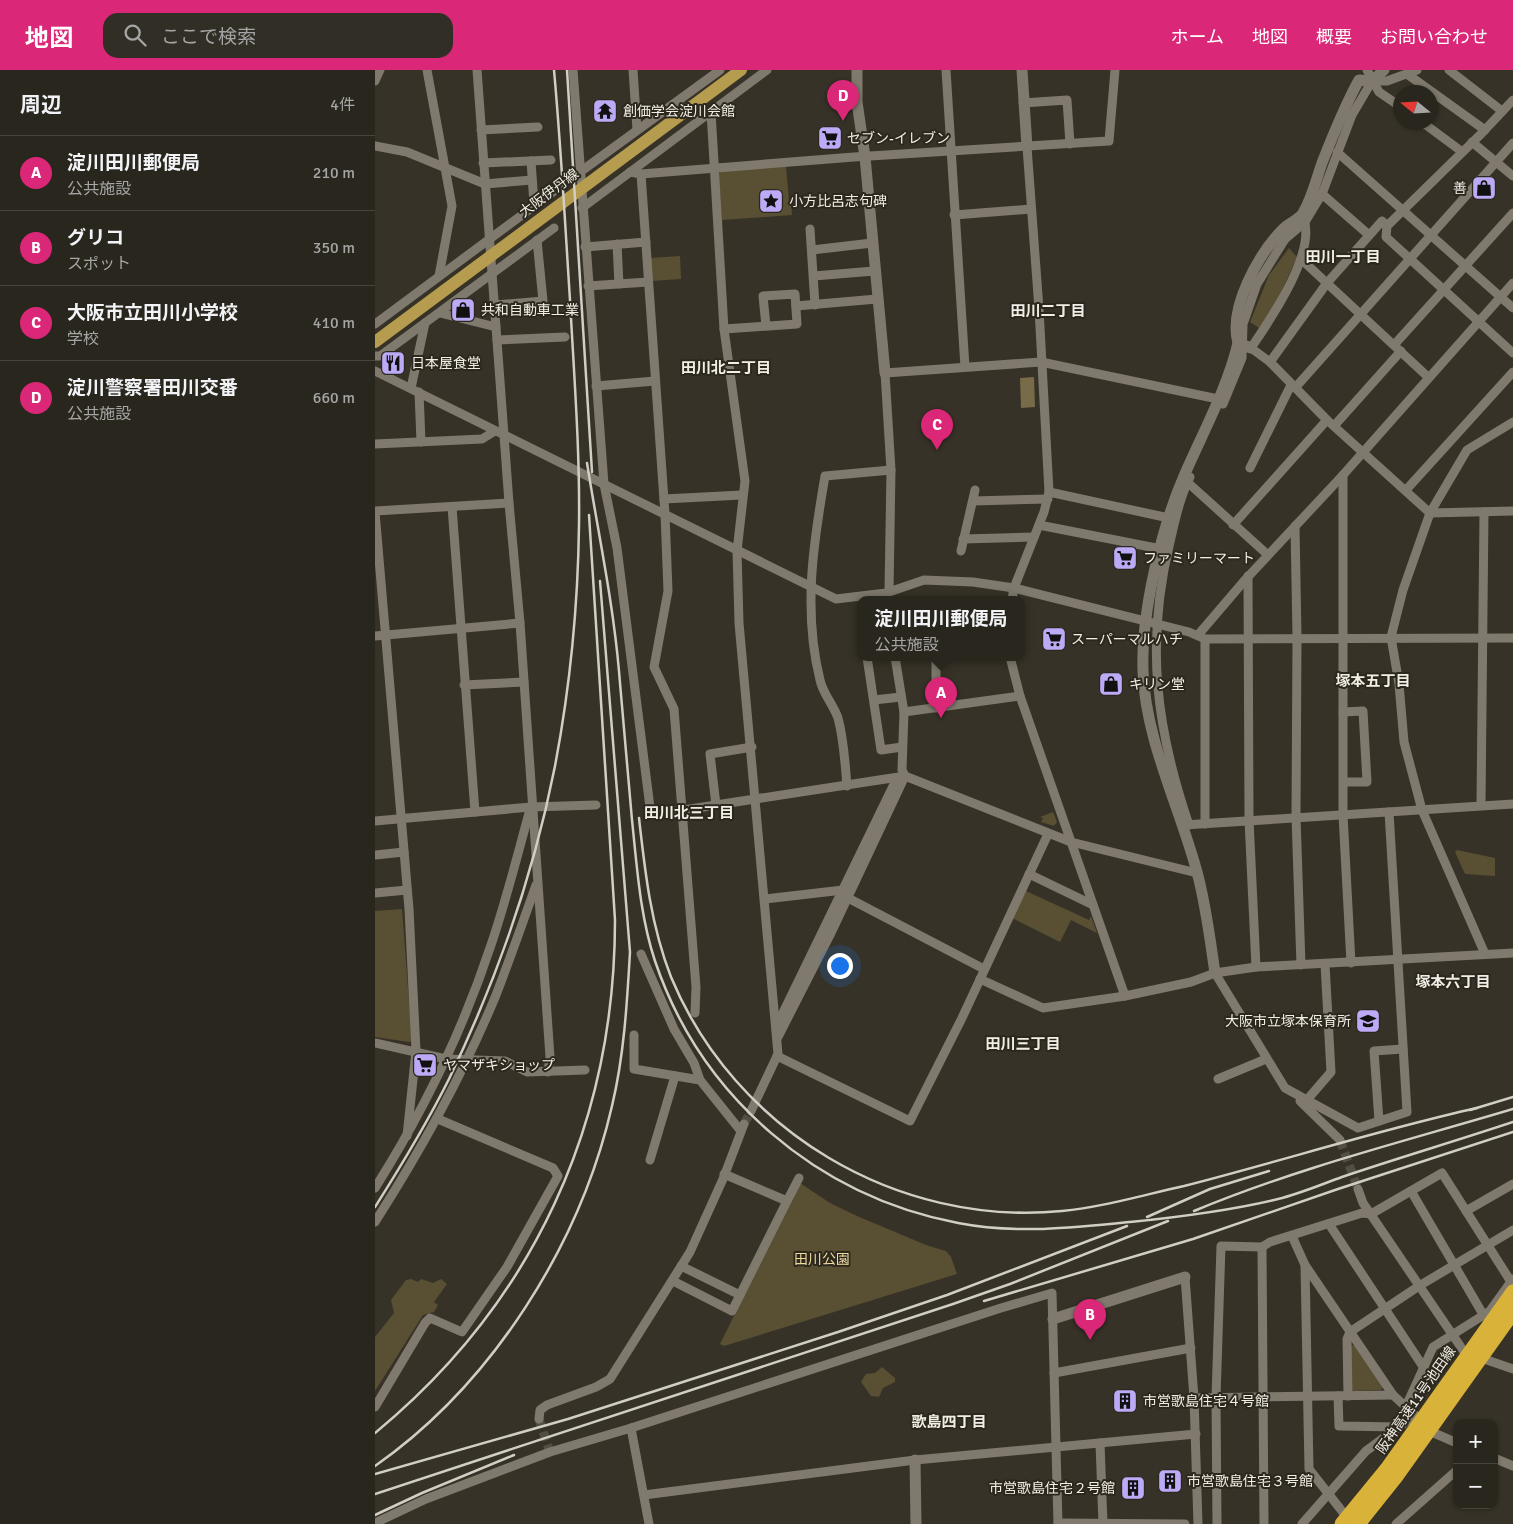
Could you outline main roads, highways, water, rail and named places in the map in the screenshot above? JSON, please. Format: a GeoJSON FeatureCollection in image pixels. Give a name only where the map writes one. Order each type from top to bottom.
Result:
{"type":"FeatureCollection","features":[{"type":"Feature","properties":{"kind":"highway","name":"阪神高速11号池田線"},"geometry":{"type":"LineString","coordinates":[[1342,1524],[1387,1469],[1512,1285]]}},
{"type":"Feature","properties":{"kind":"highway","name":"阪神高速11号池田線"},"geometry":{"type":"LineString","coordinates":[[1358,1524],[1397,1475],[1513,1312]]}},
{"type":"Feature","properties":{"kind":"main road","name":"大阪伊丹線"},"geometry":{"type":"LineString","coordinates":[[375,342],[741,70]]}},
{"type":"Feature","properties":{"kind":"tunnel"},"geometry":{"type":"LineString","coordinates":[[744,1124],[751,1111]]}},
{"type":"Feature","properties":{"kind":"tunnel"},"geometry":{"type":"LineString","coordinates":[[1340,1140],[1358,1189]]}},
{"type":"Feature","properties":{"kind":"tunnel"},"geometry":{"type":"LineString","coordinates":[[539,1419],[550,1452]]}},
{"type":"Feature","properties":{"kind":"railway"},"geometry":{"type":"LineString","coordinates":[[375,1207],[414,1144],[441,1095],[466,1042],[498,965],[525,886],[536,846],[555,766],[560,736],[575,616],[579,469],[561,156],[554,70]]}},
{"type":"Feature","properties":{"kind":"railway"},"geometry":{"type":"LineString","coordinates":[[567,70],[592,472]]}},
{"type":"Feature","properties":{"kind":"railway"},"geometry":{"type":"LineString","coordinates":[[587,463],[616,645],[640,891],[646,927],[655,961],[675,1010],[702,1056],[734,1097],[771,1133],[812,1164],[858,1190],[906,1210],[958,1223],[979,1226],[1022,1229],[1065,1228],[1185,1216],[1278,1199],[1513,1122]]}},
{"type":"Feature","properties":{"kind":"railway"},"geometry":{"type":"LineString","coordinates":[[375,1433],[431,1382],[479,1327],[520,1267],[554,1204],[581,1138],[600,1068],[611,995],[615,920],[589,515]]}},
{"type":"Feature","properties":{"kind":"railway"},"geometry":{"type":"LineString","coordinates":[[375,1466],[417,1433],[457,1395],[493,1353],[525,1307],[554,1259],[578,1209],[597,1158],[612,1106],[622,1049],[630,952],[600,581]]}},
{"type":"Feature","properties":{"kind":"railway"},"geometry":{"type":"LineString","coordinates":[[639,818],[646,879],[658,938],[671,977],[699,1032],[736,1081],[779,1123],[829,1158],[883,1185],[940,1203],[1000,1212],[1062,1211],[1108,1204],[1184,1186],[1403,1126],[1477,1108]]}},
{"type":"Feature","properties":{"kind":"railway"},"geometry":{"type":"LineString","coordinates":[[1470,1110],[1513,1097]]}},
{"type":"Feature","properties":{"kind":"railway"},"geometry":{"type":"LineString","coordinates":[[1194,1211],[1312,1168],[1513,1109]]}},
{"type":"Feature","properties":{"kind":"railway"},"geometry":{"type":"LineString","coordinates":[[984,1301],[1193,1239],[1513,1132]]}},
{"type":"Feature","properties":{"kind":"railway"},"geometry":{"type":"LineString","coordinates":[[1147,1217],[1210,1189],[1269,1171]]}},
{"type":"Feature","properties":{"kind":"railway"},"geometry":{"type":"LineString","coordinates":[[375,1494],[953,1304],[1010,1284],[1168,1221]]}},
{"type":"Feature","properties":{"kind":"railway"},"geometry":{"type":"LineString","coordinates":[[375,1474],[568,1419],[838,1332],[947,1295],[1127,1226]]}},
{"type":"Feature","properties":{"kind":"railway"},"geometry":{"type":"LineString","coordinates":[[375,1515],[422,1493],[514,1455]]}},
{"type":"Feature","properties":{"kind":"place","name":"創価学会淀川会館"},"geometry":{"type":"Point","coordinates":[605,111]}},
{"type":"Feature","properties":{"kind":"place","name":"淀川警察署田川交番"},"geometry":{"type":"Point","coordinates":[843,121]}},
{"type":"Feature","properties":{"kind":"place","name":"セブン-イレブン"},"geometry":{"type":"Point","coordinates":[830,138]}},
{"type":"Feature","properties":{"kind":"place","name":"善"},"geometry":{"type":"Point","coordinates":[1484,188]}},
{"type":"Feature","properties":{"kind":"place","name":"小方比呂志句碑"},"geometry":{"type":"Point","coordinates":[771,201]}},
{"type":"Feature","properties":{"kind":"place","name":"共和自動車工業"},"geometry":{"type":"Point","coordinates":[463,310]}},
{"type":"Feature","properties":{"kind":"place","name":"日本屋食堂"},"geometry":{"type":"Point","coordinates":[393,363]}},
{"type":"Feature","properties":{"kind":"place","name":"大阪市立田川小学校"},"geometry":{"type":"Point","coordinates":[937,450]}},
{"type":"Feature","properties":{"kind":"place","name":"ファミリーマート"},"geometry":{"type":"Point","coordinates":[1125,558]}},
{"type":"Feature","properties":{"kind":"place","name":"スーパーマルハチ"},"geometry":{"type":"Point","coordinates":[1054,639]}},
{"type":"Feature","properties":{"kind":"place","name":"キリン堂"},"geometry":{"type":"Point","coordinates":[1111,684]}},
{"type":"Feature","properties":{"kind":"place","name":"淀川田川郵便局"},"geometry":{"type":"Point","coordinates":[941,718]}},
{"type":"Feature","properties":{"kind":"place","name":"大阪市立塚本保育所"},"geometry":{"type":"Point","coordinates":[1368,1021]}},
{"type":"Feature","properties":{"kind":"place","name":"ヤマザキショップ"},"geometry":{"type":"Point","coordinates":[425,1065]}},
{"type":"Feature","properties":{"kind":"place","name":"グリコ"},"geometry":{"type":"Point","coordinates":[1090,1340]}},
{"type":"Feature","properties":{"kind":"place","name":"市営歌島住宅４号館"},"geometry":{"type":"Point","coordinates":[1125,1401]}},
{"type":"Feature","properties":{"kind":"place","name":"市営歌島住宅３号館"},"geometry":{"type":"Point","coordinates":[1170,1481]}},
{"type":"Feature","properties":{"kind":"place","name":"市営歌島住宅２号館"},"geometry":{"type":"Point","coordinates":[1133,1488]}},
{"type":"Feature","properties":{"kind":"district","name":"田川一丁目"},"geometry":{"type":"Point","coordinates":[1343,257]}},
{"type":"Feature","properties":{"kind":"district","name":"田川二丁目"},"geometry":{"type":"Point","coordinates":[1048,311]}},
{"type":"Feature","properties":{"kind":"district","name":"田川北二丁目"},"geometry":{"type":"Point","coordinates":[726,368]}},
{"type":"Feature","properties":{"kind":"district","name":"塚本五丁目"},"geometry":{"type":"Point","coordinates":[1373,681]}},
{"type":"Feature","properties":{"kind":"district","name":"田川北三丁目"},"geometry":{"type":"Point","coordinates":[689,813]}},
{"type":"Feature","properties":{"kind":"district","name":"塚本六丁目"},"geometry":{"type":"Point","coordinates":[1453,982]}},
{"type":"Feature","properties":{"kind":"district","name":"田川三丁目"},"geometry":{"type":"Point","coordinates":[1023,1044]}},
{"type":"Feature","properties":{"kind":"district","name":"歌島四丁目"},"geometry":{"type":"Point","coordinates":[949,1422]}},
{"type":"Feature","properties":{"kind":"park label","name":"田川公園"},"geometry":{"type":"Point","coordinates":[822,1259]}}]}
